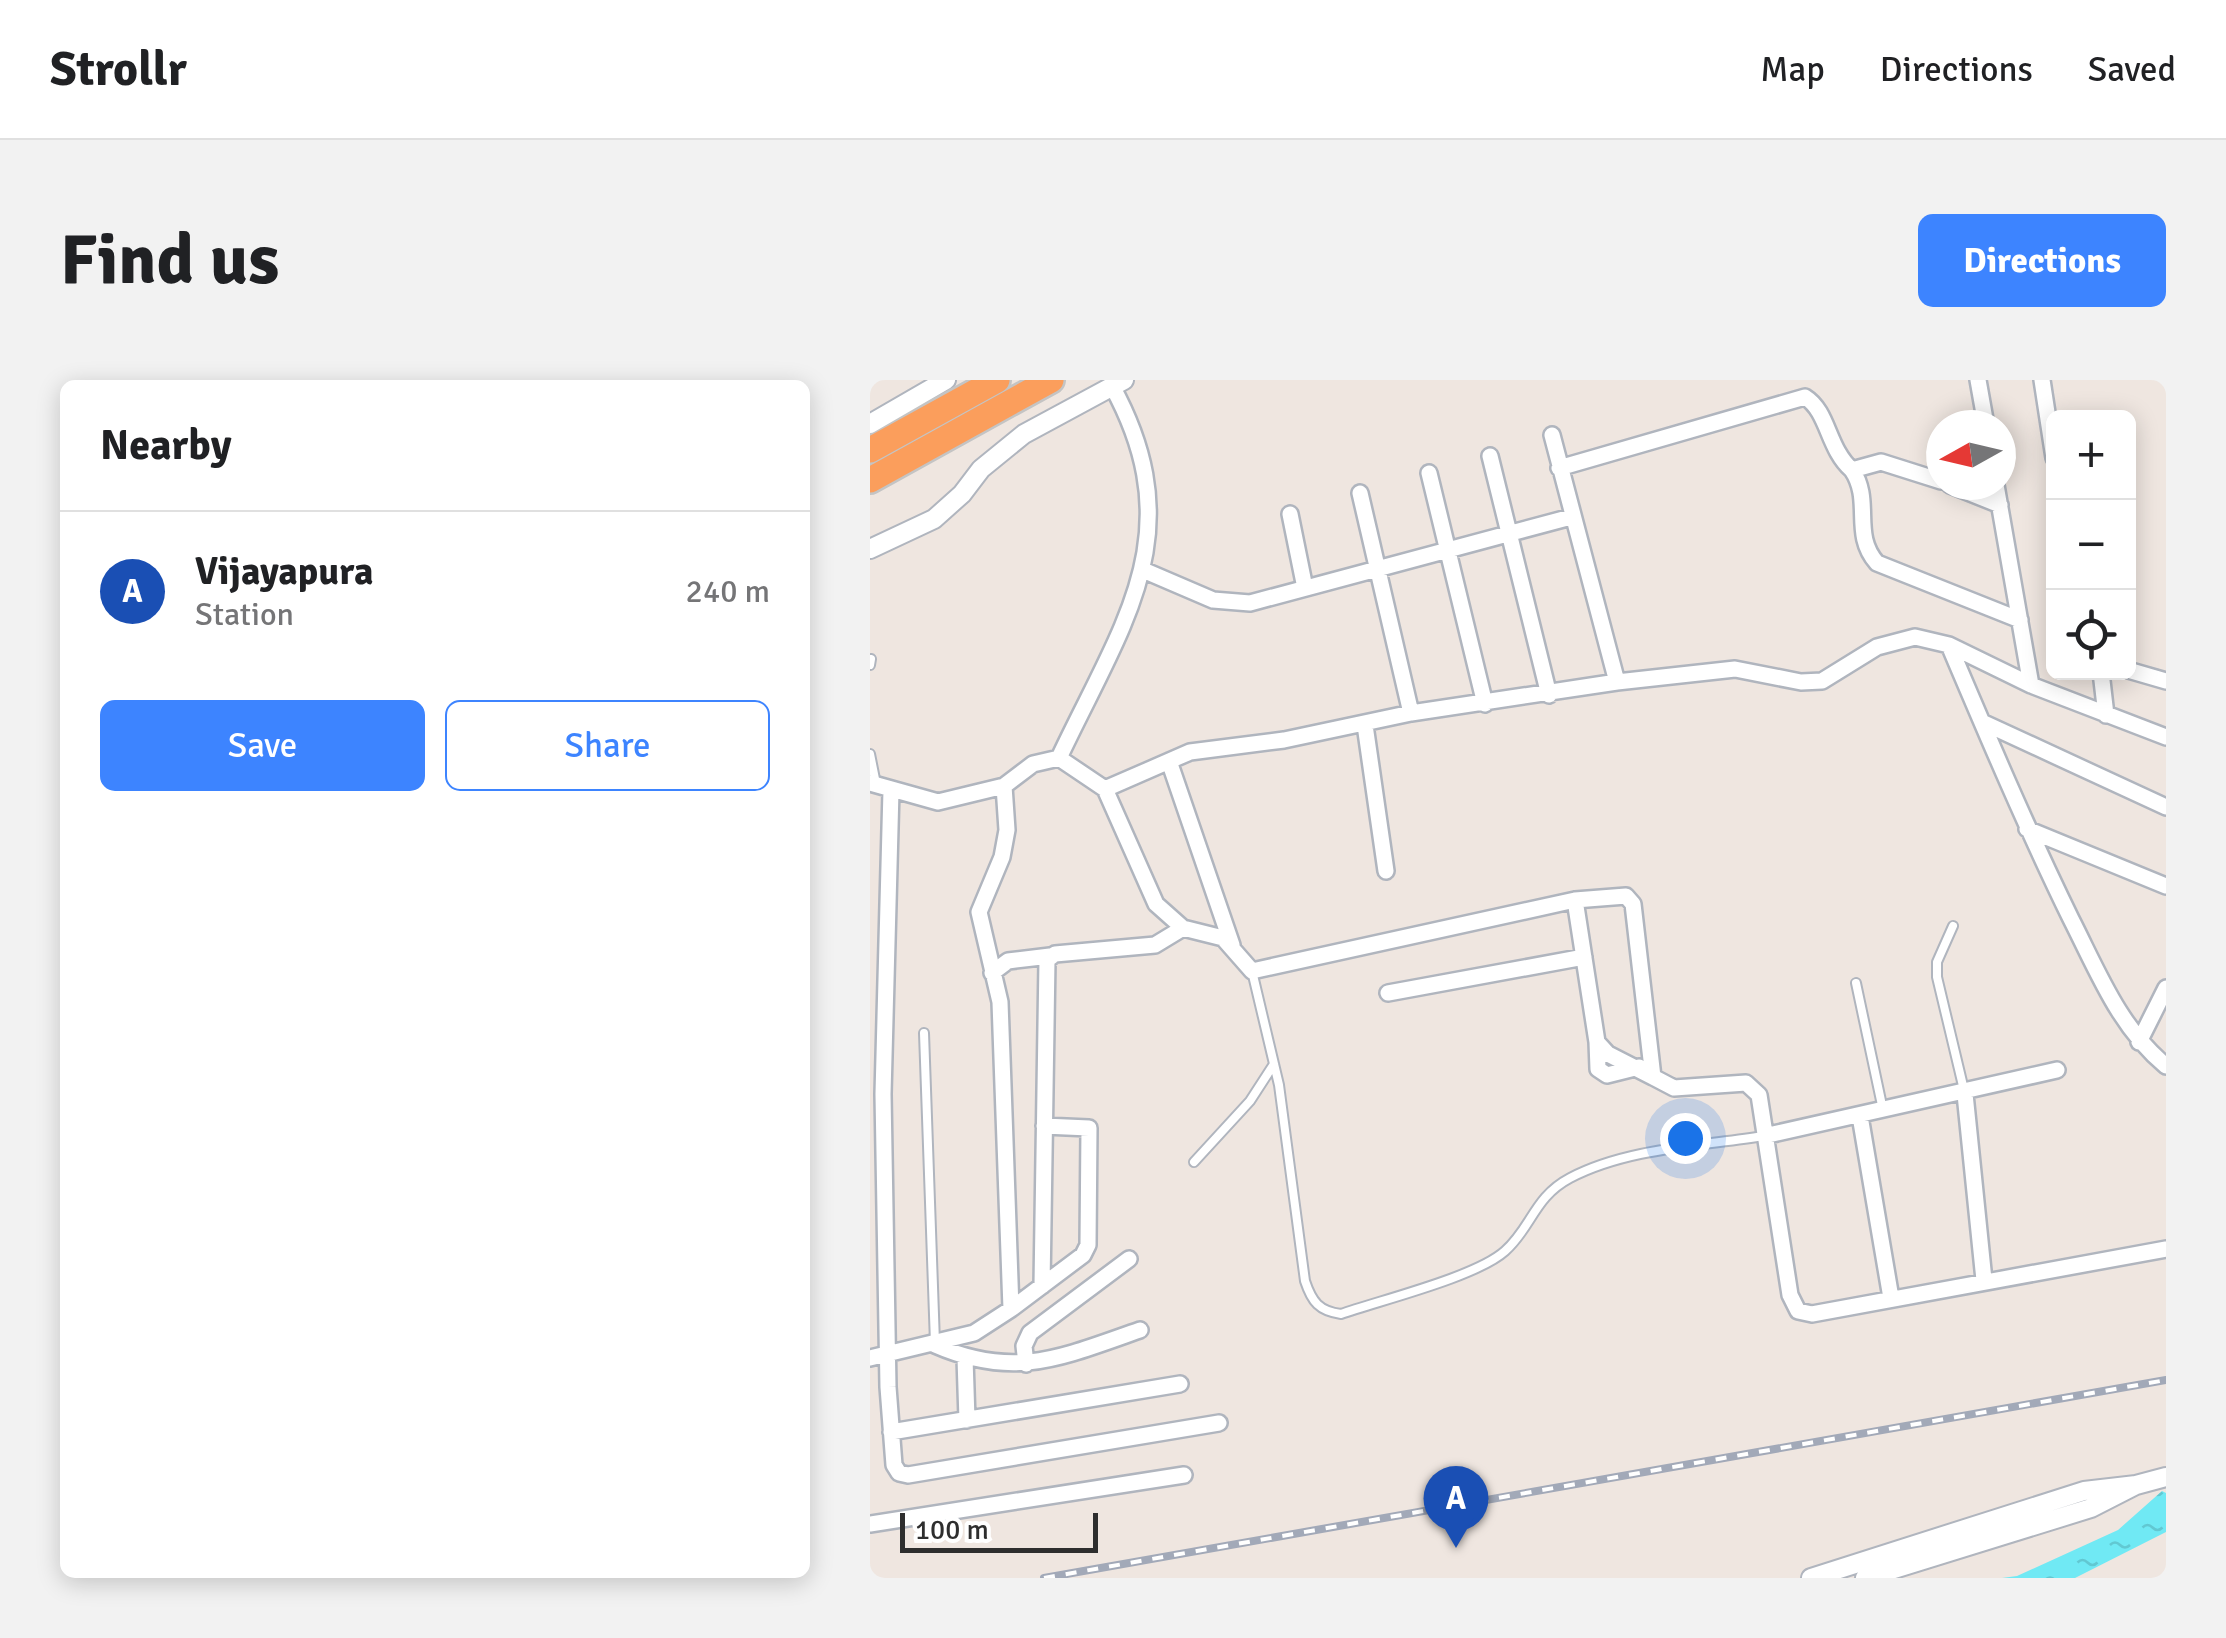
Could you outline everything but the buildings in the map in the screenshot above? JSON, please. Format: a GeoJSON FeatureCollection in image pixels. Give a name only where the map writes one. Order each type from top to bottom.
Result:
{"type":"FeatureCollection","features":[{"type":"Feature","properties":{"kind":"highway"},"geometry":{"type":"LineString","coordinates":[[870,450],[997,380]]}},
{"type":"Feature","properties":{"kind":"highway"},"geometry":{"type":"LineString","coordinates":[[870,480],[1052,380]]}},
{"type":"Feature","properties":{"kind":"street"},"geometry":{"type":"LineString","coordinates":[[870,424],[946,380]]}},
{"type":"Feature","properties":{"kind":"street"},"geometry":{"type":"LineString","coordinates":[[1978,380],[1983,410]]}},
{"type":"Feature","properties":{"kind":"street"},"geometry":{"type":"LineString","coordinates":[[2042,380],[2047,410]]}},
{"type":"Feature","properties":{"kind":"street"},"geometry":{"type":"LineString","coordinates":[[870,549],[934,519],[962,494],[981,469],[1024,434],[1118,383],[1139,449],[1151,529],[1143,570],[1117,643],[1059,758]]}},
{"type":"Feature","properties":{"kind":"street"},"geometry":{"type":"LineString","coordinates":[[1560,468],[1805,397],[1820,411],[1830,442],[1861,483],[1864,543],[1877,563],[2020,620]]}},
{"type":"Feature","properties":{"kind":"street"},"geometry":{"type":"LineString","coordinates":[[1552,435],[1617,682]]}},
{"type":"Feature","properties":{"kind":"street"},"geometry":{"type":"LineString","coordinates":[[1490,456],[1550,695]]}},
{"type":"Feature","properties":{"kind":"street"},"geometry":{"type":"LineString","coordinates":[[1852,470],[1881,462],[1926,475]]}},
{"type":"Feature","properties":{"kind":"street"},"geometry":{"type":"LineString","coordinates":[[1429,473],[1485,704]]}},
{"type":"Feature","properties":{"kind":"street"},"geometry":{"type":"LineString","coordinates":[[1360,493],[1411,713]]}},
{"type":"Feature","properties":{"kind":"street"},"geometry":{"type":"LineString","coordinates":[[1988,500],[2000,505]]}},
{"type":"Feature","properties":{"kind":"street"},"geometry":{"type":"LineString","coordinates":[[1999,500],[2032,686]]}},
{"type":"Feature","properties":{"kind":"street"},"geometry":{"type":"LineString","coordinates":[[1290,514],[1305,588]]}},
{"type":"Feature","properties":{"kind":"street"},"geometry":{"type":"LineString","coordinates":[[1143,570],[1232,604],[1378,571],[1571,516]]}},
{"type":"Feature","properties":{"kind":"street"},"geometry":{"type":"LineString","coordinates":[[1106,789],[1205,749],[1365,726],[1411,713],[1735,669],[1800,682],[1822,681],[1899,639],[1915,637],[1949,646],[2032,686],[2166,737]]}},
{"type":"Feature","properties":{"kind":"street"},"geometry":{"type":"LineString","coordinates":[[1949,646],[2027,828],[2116,1008],[2140,1042],[2166,1066]]}},
{"type":"Feature","properties":{"kind":"street"},"geometry":{"type":"LineString","coordinates":[[2136,672],[2166,681]]}},
{"type":"Feature","properties":{"kind":"street"},"geometry":{"type":"LineString","coordinates":[[2102,680],[2106,715]]}},
{"type":"Feature","properties":{"kind":"street"},"geometry":{"type":"LineString","coordinates":[[1982,722],[2166,807]]}},
{"type":"Feature","properties":{"kind":"street"},"geometry":{"type":"LineString","coordinates":[[1365,726],[1386,871]]}},
{"type":"Feature","properties":{"kind":"street"},"geometry":{"type":"LineString","coordinates":[[1219,1423],[908,1475],[899,1473],[894,1465],[887,1288],[878,1188],[878,998],[888,887],[879,786],[938,802],[1004,786],[1033,764],[1059,758],[1106,789],[1156,904],[1184,928],[1213,932],[1232,945],[1252,971],[1618,893],[1633,904],[1653,1077]]}},
{"type":"Feature","properties":{"kind":"street"},"geometry":{"type":"LineString","coordinates":[[1170,761],[1232,945]]}},
{"type":"Feature","properties":{"kind":"street"},"geometry":{"type":"LineString","coordinates":[[1004,786],[1008,830],[1002,856],[979,912],[1003,1036],[1011,1309]]}},
{"type":"Feature","properties":{"kind":"street"},"geometry":{"type":"LineString","coordinates":[[2027,828],[2166,886]]}},
{"type":"Feature","properties":{"kind":"street"},"geometry":{"type":"LineString","coordinates":[[870,892],[888,887]]}},
{"type":"Feature","properties":{"kind":"street"},"geometry":{"type":"LineString","coordinates":[[1575,900],[1597,1042],[1674,1088],[1753,1086],[1790,1295],[1798,1311],[1812,1314],[2166,1250]]}},
{"type":"Feature","properties":{"kind":"street"},"geometry":{"type":"LineString","coordinates":[[992,973],[1008,961],[1155,945],[1184,928]]}},
{"type":"Feature","properties":{"kind":"street"},"geometry":{"type":"LineString","coordinates":[[1042,1286],[1045,964],[1050,956]]}},
{"type":"Feature","properties":{"kind":"street"},"geometry":{"type":"LineString","coordinates":[[1388,992],[1584,957]]}},
{"type":"Feature","properties":{"kind":"street"},"geometry":{"type":"LineString","coordinates":[[2140,1042],[2166,988]]}},
{"type":"Feature","properties":{"kind":"street"},"geometry":{"type":"LineString","coordinates":[[1638,1069],[1650,1056]]}},
{"type":"Feature","properties":{"kind":"street"},"geometry":{"type":"LineString","coordinates":[[1764,1136],[1965,1094],[2057,1070]]}},
{"type":"Feature","properties":{"kind":"street"},"geometry":{"type":"LineString","coordinates":[[1965,1094],[1984,1280]]}},
{"type":"Feature","properties":{"kind":"street"},"geometry":{"type":"LineString","coordinates":[[1860,1116],[1891,1298]]}},
{"type":"Feature","properties":{"kind":"street"},"geometry":{"type":"LineString","coordinates":[[870,1358],[974,1333],[1084,1255],[1090,1235],[1089,1128],[1044,1126]]}},
{"type":"Feature","properties":{"kind":"street"},"geometry":{"type":"LineString","coordinates":[[1026,1364],[1024,1346],[1030,1333],[1129,1258]]}},
{"type":"Feature","properties":{"kind":"street"},"geometry":{"type":"LineString","coordinates":[[870,1292],[887,1288]]}},
{"type":"Feature","properties":{"kind":"street"},"geometry":{"type":"LineString","coordinates":[[935,1345],[965,1358],[1026,1364],[1062,1357],[1140,1330]]}},
{"type":"Feature","properties":{"kind":"street"},"geometry":{"type":"LineString","coordinates":[[965,1358],[967,1420]]}},
{"type":"Feature","properties":{"kind":"street"},"geometry":{"type":"LineString","coordinates":[[891,1432],[1180,1384]]}},
{"type":"Feature","properties":{"kind":"street"},"geometry":{"type":"LineString","coordinates":[[870,1524],[1184,1474]]}},
{"type":"Feature","properties":{"kind":"street"},"geometry":{"type":"LineString","coordinates":[[1811,1578],[2084,1490],[2136,1485],[2166,1477]]}},
{"type":"Feature","properties":{"kind":"street"},"geometry":{"type":"LineString","coordinates":[[1865,1578],[2091,1508],[2136,1485]]}},
{"type":"Feature","properties":{"kind":"lane"},"geometry":{"type":"LineString","coordinates":[[870,754],[879,786]]}},
{"type":"Feature","properties":{"kind":"lane"},"geometry":{"type":"LineString","coordinates":[[1953,926],[1938,962],[1937,976],[1965,1094]]}},
{"type":"Feature","properties":{"kind":"lane"},"geometry":{"type":"LineString","coordinates":[[1252,971],[1274,1064],[1306,1281],[1312,1300],[1325,1312],[1341,1314],[1488,1262],[1518,1237],[1540,1199],[1593,1168],[1652,1153],[1764,1136]]}},
{"type":"Feature","properties":{"kind":"lane"},"geometry":{"type":"LineString","coordinates":[[1856,983],[1884,1111]]}},
{"type":"Feature","properties":{"kind":"lane"},"geometry":{"type":"LineString","coordinates":[[924,1033],[935,1345]]}},
{"type":"Feature","properties":{"kind":"lane"},"geometry":{"type":"LineString","coordinates":[[1194,1162],[1250,1101],[1274,1064]]}},
{"type":"Feature","properties":{"kind":"water"},"geometry":{"type":"Polygon","coordinates":[[[2162,1491],[2166,1493],[2166,1532],[2075,1578],[2002,1578],[2017,1576],[2118,1530],[2162,1491]]]}},
{"type":"Feature","properties":{"kind":"railway"},"geometry":{"type":"LineString","coordinates":[[1044,1578],[2166,1380]]}},
{"type":"Feature","properties":{"kind":"place","name":"Vijayapura"},"geometry":{"type":"Point","coordinates":[1456,1548]}}]}
